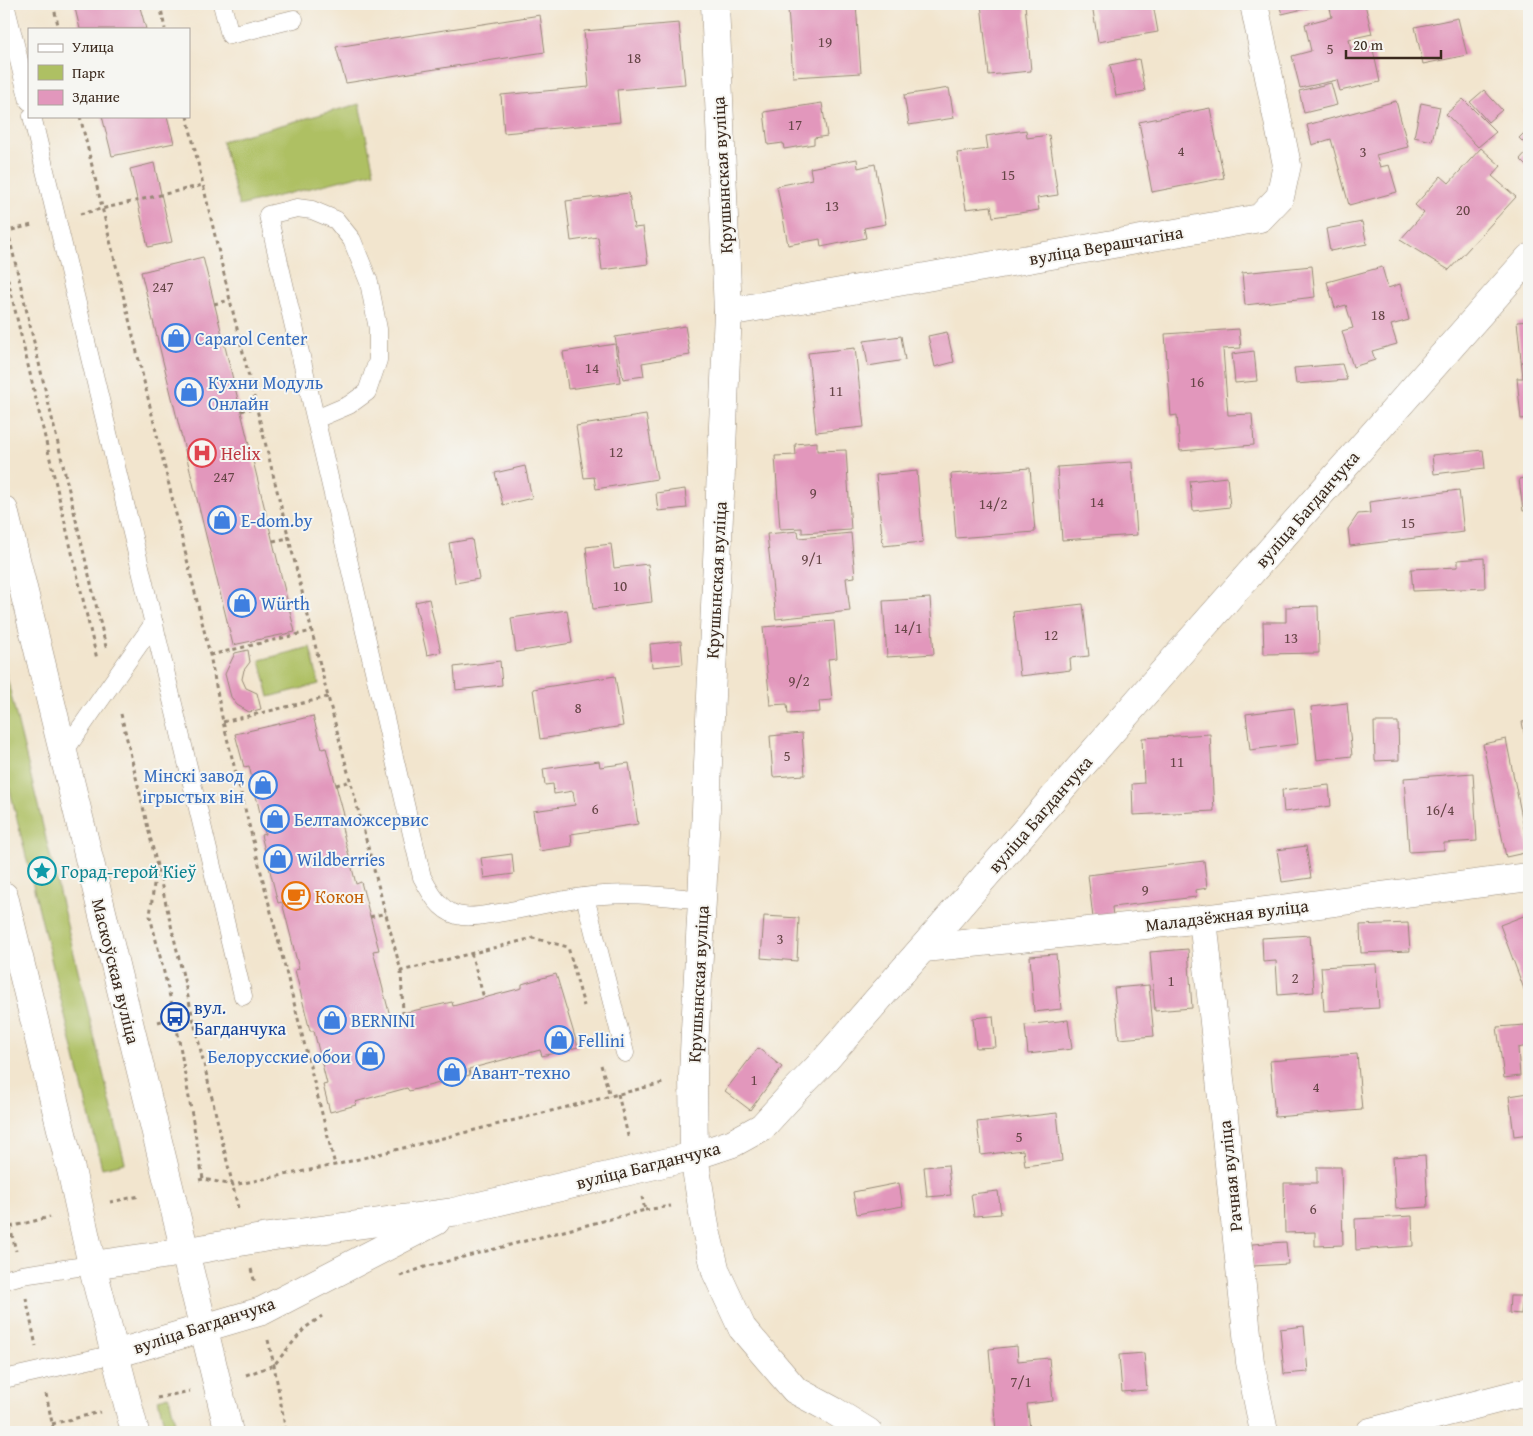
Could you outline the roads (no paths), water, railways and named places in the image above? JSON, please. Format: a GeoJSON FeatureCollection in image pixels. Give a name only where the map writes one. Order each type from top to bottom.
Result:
{"type":"FeatureCollection","features":[{"type":"Feature","properties":{"kind":"street","name":"Крушынская вуліца"},"geometry":{"type":"LineString","coordinates":[[694,1156],[693,1076],[728,312],[715,4]]}},
{"type":"Feature","properties":{"kind":"street","name":"вуліца Верашчагіна"},"geometry":{"type":"LineString","coordinates":[[728,312],[1260,218],[1280,197],[1287,165],[1254,4]]}},
{"type":"Feature","properties":{"kind":"street","name":"вуліца Багданчука"},"geometry":{"type":"LineString","coordinates":[[92,1265],[184,1252],[268,1237],[453,1212],[694,1156],[733,1143],[762,1127],[826,1059],[924,948],[1204,625],[1529,258]]}},
{"type":"Feature","properties":{"kind":"street","name":"Маскоўская вуліца"},"geometry":{"type":"LineString","coordinates":[[4,510],[229,1432]]}},
{"type":"Feature","properties":{"kind":"street","name":"Маладзёжная вуліца"},"geometry":{"type":"LineString","coordinates":[[924,948],[1203,919],[1529,877]]}},
{"type":"Feature","properties":{"kind":"street"},"geometry":{"type":"LineString","coordinates":[[4,896],[92,1265],[135,1432]]}},
{"type":"Feature","properties":{"kind":"street","name":"Рачная вуліца"},"geometry":{"type":"LineString","coordinates":[[1203,919],[1250,1362],[1264,1432]]}},
{"type":"Feature","properties":{"kind":"street"},"geometry":{"type":"LineString","coordinates":[[694,1156],[705,1226],[716,1272],[742,1328],[795,1390],[868,1432]]}},
{"type":"Feature","properties":{"kind":"street","name":"вуліца Багданчука"},"geometry":{"type":"LineString","coordinates":[[115,1354],[262,1311],[453,1212]]}},
{"type":"Feature","properties":{"kind":"street"},"geometry":{"type":"LineString","coordinates":[[1370,1432],[1529,1390]]}},
{"type":"Feature","properties":{"kind":"lane"},"geometry":{"type":"LineString","coordinates":[[5,4],[28,97]]}},
{"type":"Feature","properties":{"kind":"lane"},"geometry":{"type":"LineString","coordinates":[[222,4],[230,35],[294,19]]}},
{"type":"Feature","properties":{"kind":"lane"},"geometry":{"type":"LineString","coordinates":[[32,118],[243,996]]}},
{"type":"Feature","properties":{"kind":"lane"},"geometry":{"type":"LineString","coordinates":[[316,420],[349,404],[367,392],[378,360],[378,329],[369,282],[352,240],[336,220],[312,210],[297,208],[268,215],[422,877],[431,893],[442,908],[457,915],[475,916],[520,910],[585,897],[641,894],[702,900]]}},
{"type":"Feature","properties":{"kind":"lane"},"geometry":{"type":"LineString","coordinates":[[63,753],[154,623]]}},
{"type":"Feature","properties":{"kind":"lane"},"geometry":{"type":"LineString","coordinates":[[585,897],[625,1054]]}},
{"type":"Feature","properties":{"kind":"lane"},"geometry":{"type":"LineString","coordinates":[[4,1280],[22,1275],[92,1265]]}},
{"type":"Feature","properties":{"kind":"lane"},"geometry":{"type":"LineString","coordinates":[[4,1379],[115,1354]]}},
{"type":"Feature","properties":{"kind":"place","name":"Caparol Center"},"geometry":{"type":"Point","coordinates":[176,338]}},
{"type":"Feature","properties":{"kind":"place","name":"Кухни Модуль Онлайн"},"geometry":{"type":"Point","coordinates":[189,392]}},
{"type":"Feature","properties":{"kind":"place","name":"Helix"},"geometry":{"type":"Point","coordinates":[202,453]}},
{"type":"Feature","properties":{"kind":"place","name":"E-dom.by"},"geometry":{"type":"Point","coordinates":[222,520]}},
{"type":"Feature","properties":{"kind":"place","name":"Würth"},"geometry":{"type":"Point","coordinates":[242,603]}},
{"type":"Feature","properties":{"kind":"place","name":"Мінскі завод ігрыстых він"},"geometry":{"type":"Point","coordinates":[263,785]}},
{"type":"Feature","properties":{"kind":"place","name":"Белтаможсервис"},"geometry":{"type":"Point","coordinates":[275,819]}},
{"type":"Feature","properties":{"kind":"place","name":"Wildberries"},"geometry":{"type":"Point","coordinates":[278,859]}},
{"type":"Feature","properties":{"kind":"place","name":"Горад-герой Кіеў"},"geometry":{"type":"Point","coordinates":[42,871]}},
{"type":"Feature","properties":{"kind":"place","name":"Кокон"},"geometry":{"type":"Point","coordinates":[296,896]}},
{"type":"Feature","properties":{"kind":"place","name":"вул. Багданчука"},"geometry":{"type":"Point","coordinates":[175,1017]}},
{"type":"Feature","properties":{"kind":"place","name":"BERNINI"},"geometry":{"type":"Point","coordinates":[332,1020]}},
{"type":"Feature","properties":{"kind":"place","name":"Fellini"},"geometry":{"type":"Point","coordinates":[559,1040]}},
{"type":"Feature","properties":{"kind":"place","name":"Белорусские обои"},"geometry":{"type":"Point","coordinates":[370,1056]}},
{"type":"Feature","properties":{"kind":"place","name":"Авант-техно"},"geometry":{"type":"Point","coordinates":[452,1072]}}]}
